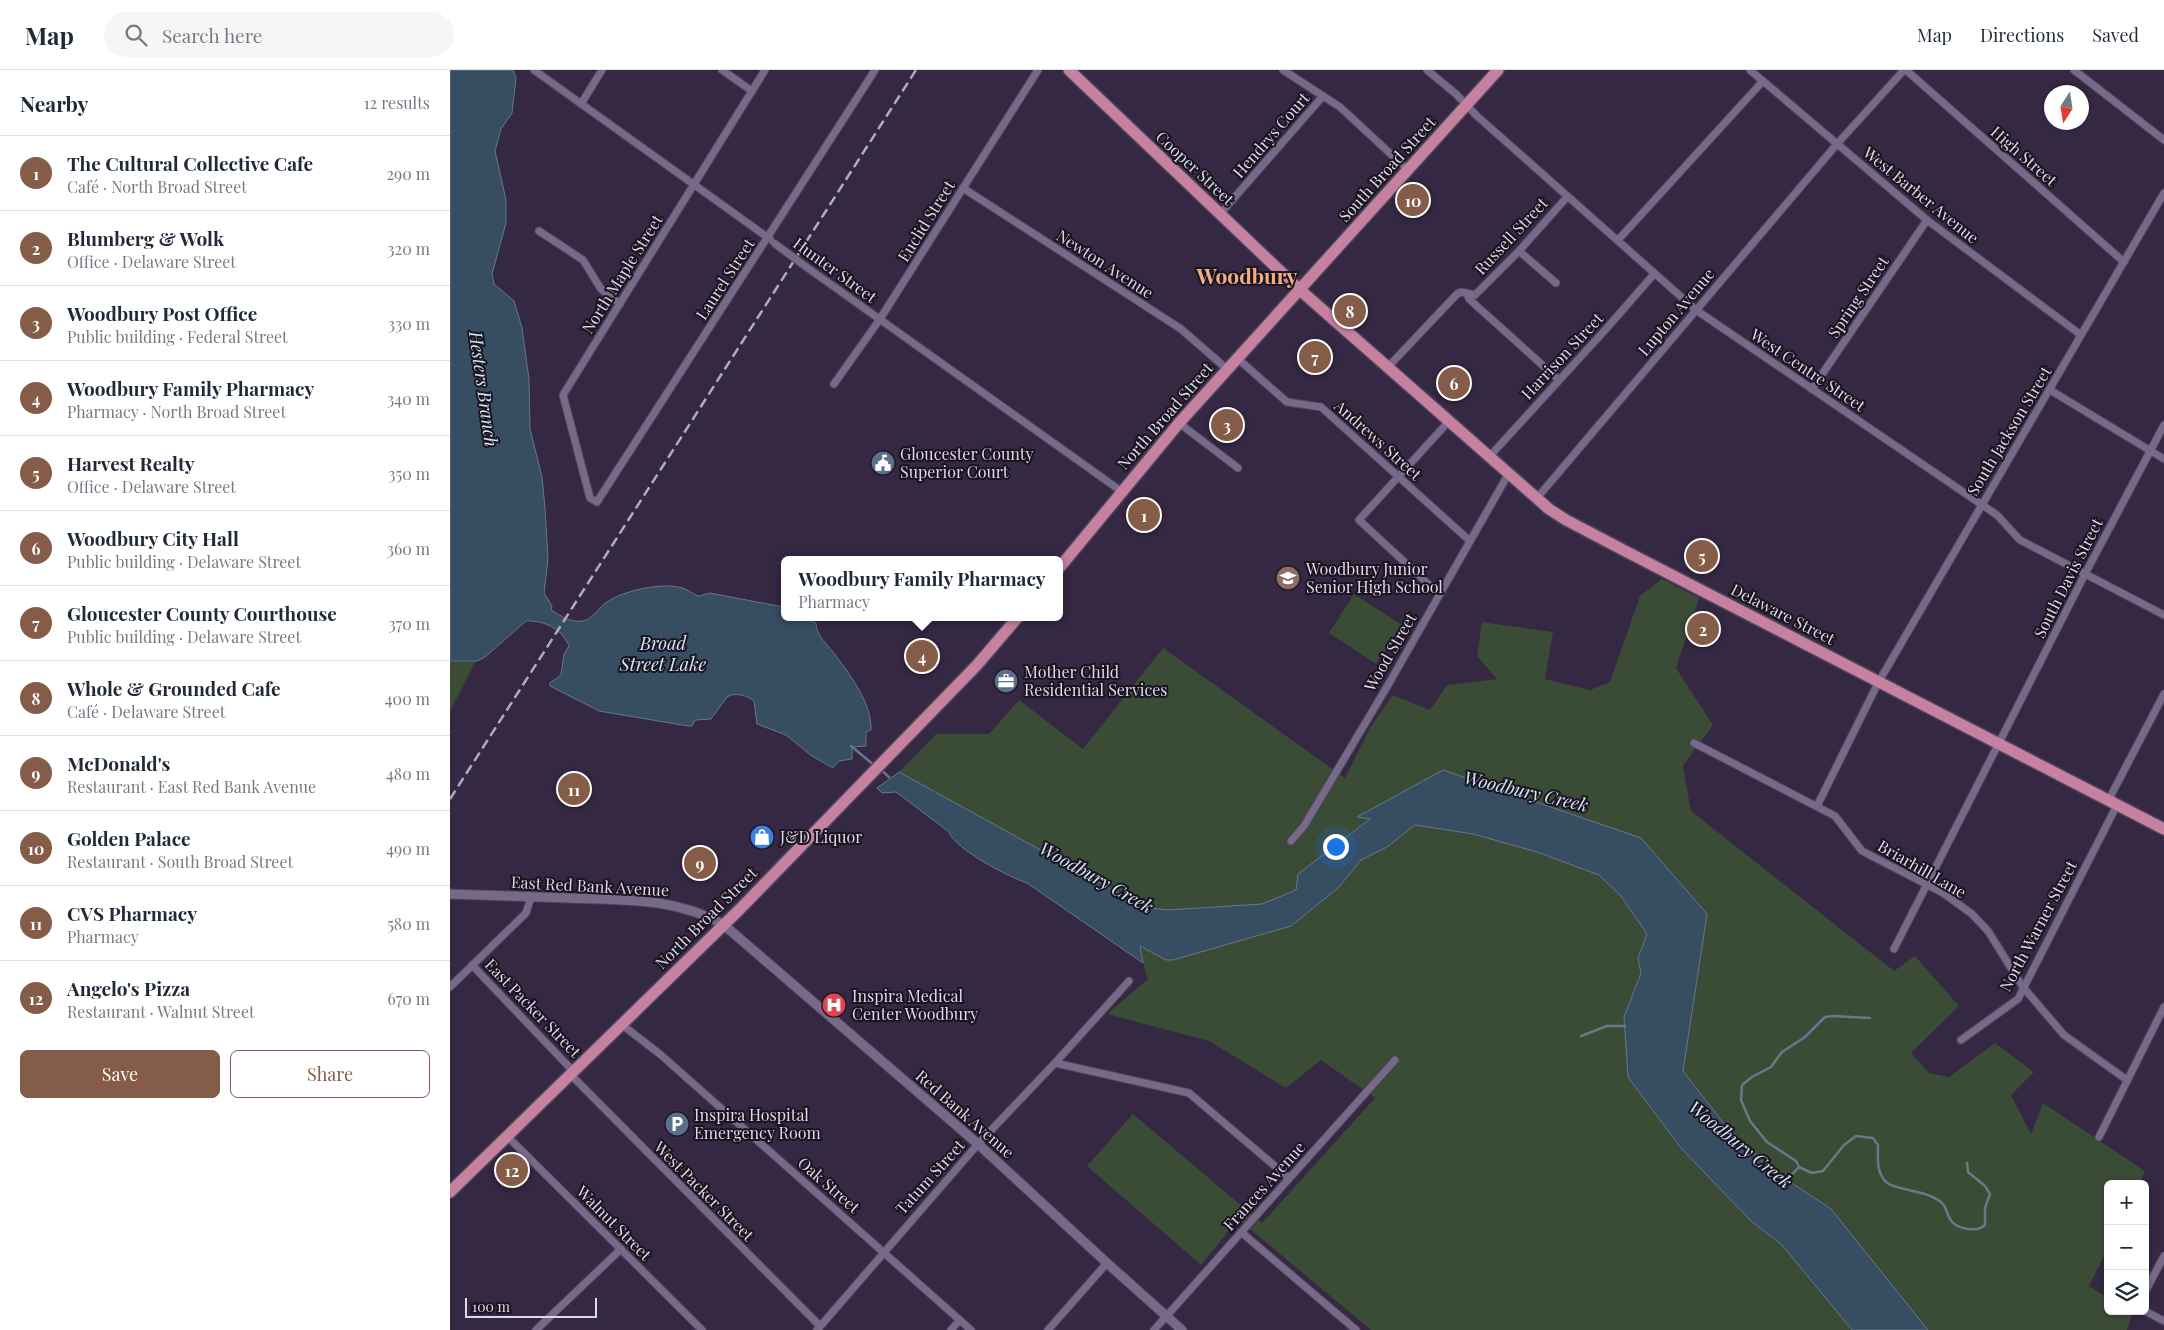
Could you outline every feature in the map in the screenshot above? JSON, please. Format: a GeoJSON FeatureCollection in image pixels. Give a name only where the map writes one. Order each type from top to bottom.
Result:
{"type":"FeatureCollection","features":[{"type":"Feature","properties":{"kind":"main road","name":"Cooper Street"},"geometry":{"type":"LineString","coordinates":[[1069,70],[1300,290]]}},
{"type":"Feature","properties":{"kind":"main road","name":"South Broad Street"},"geometry":{"type":"LineString","coordinates":[[1300,290],[1498,70]]}},
{"type":"Feature","properties":{"kind":"main road","name":"North Broad Street"},"geometry":{"type":"LineString","coordinates":[[1063,563],[1179,423],[1300,290]]}},
{"type":"Feature","properties":{"kind":"main road","name":"Delaware Street"},"geometry":{"type":"LineString","coordinates":[[1300,290],[1489,457],[1537,498],[1570,522],[2164,829]]}},
{"type":"Feature","properties":{"kind":"main road","name":"North Broad Street"},"geometry":{"type":"LineString","coordinates":[[450,1192],[724,925],[978,665],[1015,621]]}},
{"type":"Feature","properties":{"kind":"street","name":"Hunter Street"},"geometry":{"type":"LineString","coordinates":[[534,70],[1121,491]]}},
{"type":"Feature","properties":{"kind":"street"},"geometry":{"type":"LineString","coordinates":[[581,104],[602,70]]}},
{"type":"Feature","properties":{"kind":"street"},"geometry":{"type":"LineString","coordinates":[[722,70],[752,91]]}},
{"type":"Feature","properties":{"kind":"street","name":"North Maple Street"},"geometry":{"type":"LineString","coordinates":[[597,502],[590,498],[563,395],[765,70]]}},
{"type":"Feature","properties":{"kind":"street","name":"Laurel Street"},"geometry":{"type":"LineString","coordinates":[[597,502],[771,240],[875,70]]}},
{"type":"Feature","properties":{"kind":"street","name":"Euclid Street"},"geometry":{"type":"LineString","coordinates":[[834,384],[880,319],[1038,70]]}},
{"type":"Feature","properties":{"kind":"street"},"geometry":{"type":"LineString","coordinates":[[1284,70],[1340,107],[1408,170]]}},
{"type":"Feature","properties":{"kind":"street","name":"West Centre Street"},"geometry":{"type":"LineString","coordinates":[[1427,70],[1567,197],[1696,310],[1997,515],[2020,540],[2164,615]]}},
{"type":"Feature","properties":{"kind":"street","name":"West Barber Avenue"},"geometry":{"type":"LineString","coordinates":[[1750,70],[1927,220],[2081,335]]}},
{"type":"Feature","properties":{"kind":"street","name":"Lupton Avenue"},"geometry":{"type":"LineString","coordinates":[[1537,498],[1837,144],[1905,70]]}},
{"type":"Feature","properties":{"kind":"street","name":"High Street"},"geometry":{"type":"LineString","coordinates":[[1905,70],[2124,262]]}},
{"type":"Feature","properties":{"kind":"street"},"geometry":{"type":"LineString","coordinates":[[2074,70],[2164,140]]}},
{"type":"Feature","properties":{"kind":"street"},"geometry":{"type":"LineString","coordinates":[[1618,240],[1762,81]]}},
{"type":"Feature","properties":{"kind":"street","name":"Hendrys Court"},"geometry":{"type":"LineString","coordinates":[[1220,214],[1323,96]]}},
{"type":"Feature","properties":{"kind":"street","name":"Newton Avenue"},"geometry":{"type":"LineString","coordinates":[[963,188],[1181,329],[1227,369]]}},
{"type":"Feature","properties":{"kind":"street","name":"South Jackson Street"},"geometry":{"type":"LineString","coordinates":[[1817,806],[1878,682],[2164,193]]}},
{"type":"Feature","properties":{"kind":"street","name":"Russell Street"},"geometry":{"type":"LineString","coordinates":[[1388,367],[1457,294],[1468,293],[1475,295],[1519,251],[1567,197]]}},
{"type":"Feature","properties":{"kind":"street","name":"Spring Street"},"geometry":{"type":"LineString","coordinates":[[1812,389],[1927,220]]}},
{"type":"Feature","properties":{"kind":"street"},"geometry":{"type":"LineString","coordinates":[[539,231],[583,260],[601,289],[620,304]]}},
{"type":"Feature","properties":{"kind":"street"},"geometry":{"type":"LineString","coordinates":[[1519,251],[1556,283]]}},
{"type":"Feature","properties":{"kind":"street","name":"Harrison Street"},"geometry":{"type":"LineString","coordinates":[[1489,457],[1654,274]]}},
{"type":"Feature","properties":{"kind":"street"},"geometry":{"type":"LineString","coordinates":[[1468,293],[1469,299],[1558,380]]}},
{"type":"Feature","properties":{"kind":"street","name":"Andrews Street"},"geometry":{"type":"LineString","coordinates":[[1237,358],[1287,402],[1321,407],[1470,541]]}},
{"type":"Feature","properties":{"kind":"street"},"geometry":{"type":"LineString","coordinates":[[2050,390],[2164,459]]}},
{"type":"Feature","properties":{"kind":"street"},"geometry":{"type":"LineString","coordinates":[[1439,594],[1359,520],[1449,421]]}},
{"type":"Feature","properties":{"kind":"street"},"geometry":{"type":"LineString","coordinates":[[1179,423],[1238,468]]}},
{"type":"Feature","properties":{"kind":"street","name":"South Davis Street"},"geometry":{"type":"LineString","coordinates":[[1894,949],[2085,574],[2164,426]]}},
{"type":"Feature","properties":{"kind":"street","name":"Wood Street"},"geometry":{"type":"LineString","coordinates":[[1291,841],[1304,826],[1509,474]]}},
{"type":"Feature","properties":{"kind":"street","name":"North Warner Street"},"geometry":{"type":"LineString","coordinates":[[1961,1040],[2018,999],[2164,694]]}},
{"type":"Feature","properties":{"kind":"street","name":"Briarhill Lane"},"geometry":{"type":"LineString","coordinates":[[1694,742],[1834,816],[1862,850],[1927,885],[1972,914],[1988,931],[2023,987],[2064,1035],[2126,1080]]}},
{"type":"Feature","properties":{"kind":"street","name":"East Red Bank Avenue"},"geometry":{"type":"LineString","coordinates":[[450,894],[639,900],[672,904],[709,916],[724,925]]}},
{"type":"Feature","properties":{"kind":"street"},"geometry":{"type":"LineString","coordinates":[[450,987],[526,913],[531,897]]}},
{"type":"Feature","properties":{"kind":"street","name":"Red Bank Avenue"},"geometry":{"type":"LineString","coordinates":[[724,925],[978,1144],[1182,1330]]}},
{"type":"Feature","properties":{"kind":"street","name":"East Packer Street"},"geometry":{"type":"LineString","coordinates":[[472,965],[571,1072]]}},
{"type":"Feature","properties":{"kind":"street","name":"Tatum Street"},"geometry":{"type":"LineString","coordinates":[[818,1328],[978,1144],[1129,981]]}},
{"type":"Feature","properties":{"kind":"street"},"geometry":{"type":"LineString","coordinates":[[2098,1137],[2164,1006]]}},
{"type":"Feature","properties":{"kind":"street","name":"Oak Street"},"geometry":{"type":"LineString","coordinates":[[621,1024],[661,1055],[884,1250],[971,1330]]}},
{"type":"Feature","properties":{"kind":"street","name":"Frances Avenue"},"geometry":{"type":"LineString","coordinates":[[1154,1330],[1395,1060]]}},
{"type":"Feature","properties":{"kind":"street"},"geometry":{"type":"LineString","coordinates":[[1055,1063],[1189,1093],[1288,1178]]}},
{"type":"Feature","properties":{"kind":"street","name":"West Packer Street"},"geometry":{"type":"LineString","coordinates":[[571,1072],[818,1328]]}},
{"type":"Feature","properties":{"kind":"street","name":"Walnut Street"},"geometry":{"type":"LineString","coordinates":[[507,1136],[702,1330]]}},
{"type":"Feature","properties":{"kind":"street"},"geometry":{"type":"LineString","coordinates":[[1241,1232],[1356,1330]]}},
{"type":"Feature","properties":{"kind":"street"},"geometry":{"type":"LineString","coordinates":[[536,1330],[621,1249]]}},
{"type":"Feature","properties":{"kind":"street"},"geometry":{"type":"LineString","coordinates":[[2149,1284],[2164,1256]]}},
{"type":"Feature","properties":{"kind":"street"},"geometry":{"type":"LineString","coordinates":[[1048,1330],[1107,1263]]}},
{"type":"Feature","properties":{"kind":"street"},"geometry":{"type":"LineString","coordinates":[[2149,1313],[2164,1322]]}},
{"type":"Feature","properties":{"kind":"street"},"geometry":{"type":"LineString","coordinates":[[951,1330],[960,1320]]}},
{"type":"Feature","properties":{"kind":"green space"},"geometry":{"type":"Polygon","coordinates":[[[1662,579],[1699,598],[1676,668],[1713,725],[1683,766],[1691,811],[1894,971],[1915,956],[1959,1006],[1911,1053],[1929,1073],[1949,1077],[1995,1043],[2034,1072],[2011,1095],[2031,1134],[2043,1103],[2145,1171],[2141,1180],[2104,1180],[2104,1256],[2089,1286],[2104,1295],[2104,1315],[2132,1315],[2127,1330],[1928,1330],[1831,1209],[1769,1168],[1725,1125],[1683,1071],[1707,914],[1641,838],[1358,817],[1473,834],[1537,852],[1599,875],[1621,896],[1647,934],[1638,958],[1641,972],[1624,1017],[1628,1077],[1681,1148],[1751,1221],[1782,1245],[1852,1330],[1371,1330],[1238,1219],[1201,1265],[1087,1166],[1133,1114],[1262,1223],[1375,1098],[1321,1060],[1286,1088],[1209,1041],[1107,1014],[1148,979],[1143,963],[1132,901],[899,772],[936,734],[989,734],[1019,700],[1083,749],[1163,648],[1345,778],[1370,728],[1393,695],[1430,710],[1447,685],[1497,679],[1477,656],[1482,622],[1553,632],[1545,679],[1590,690],[1610,682],[1640,596],[1662,579]]]}},
{"type":"Feature","properties":{"kind":"green space"},"geometry":{"type":"Polygon","coordinates":[[[1354,594],[1402,625],[1376,664],[1329,633],[1354,594]]]}},
{"type":"Feature","properties":{"kind":"green space"},"geometry":{"type":"Polygon","coordinates":[[[476,661],[450,711],[450,662],[476,661]]]}},
{"type":"Feature","properties":{"kind":"water"},"geometry":{"type":"Polygon","coordinates":[[[450,70],[513,70],[516,78],[512,113],[501,129],[495,151],[506,200],[506,223],[492,274],[494,284],[514,301],[522,328],[529,379],[530,429],[542,477],[545,508],[548,559],[544,593],[552,606],[551,610],[570,620],[583,621],[590,618],[604,604],[614,598],[657,586],[677,587],[699,596],[710,593],[781,607],[781,621],[811,621],[816,623],[820,636],[860,691],[868,710],[871,730],[866,732],[866,746],[852,747],[852,759],[839,761],[833,768],[812,756],[786,735],[757,724],[754,701],[740,695],[730,695],[711,719],[695,720],[692,726],[599,711],[550,686],[550,683],[561,675],[564,654],[569,646],[557,630],[546,624],[533,621],[526,621],[485,657],[477,661],[450,661],[450,70]]]}},
{"type":"Feature","properties":{"kind":"water"},"geometry":{"type":"Polygon","coordinates":[[[1443,770],[1641,838],[1707,914],[1683,1071],[1725,1125],[1769,1168],[1831,1209],[1928,1330],[1852,1330],[1782,1245],[1751,1221],[1681,1148],[1628,1077],[1624,1017],[1641,973],[1638,958],[1647,934],[1621,896],[1599,875],[1537,852],[1473,834],[1415,825],[1387,847],[1361,860],[1338,888],[1291,926],[1173,960],[1166,960],[1140,946],[1143,963],[1027,883],[996,869],[972,854],[962,847],[949,832],[896,792],[882,793],[877,788],[899,772],[1133,901],[1134,906],[1167,910],[1262,904],[1296,890],[1298,874],[1370,819],[1357,817],[1443,770]]]}},
{"type":"Feature","properties":{"kind":"waterway","name":"Woodbury Creek"},"geometry":{"type":"LineString","coordinates":[[851,746],[875,766]]}},
{"type":"Feature","properties":{"kind":"waterway","name":"Woodbury Creek"},"geometry":{"type":"LineString","coordinates":[[880,769],[889,777]]}},
{"type":"Feature","properties":{"kind":"waterway"},"geometry":{"type":"LineString","coordinates":[[1870,1018],[1825,1017],[1805,1037],[1782,1052],[1771,1067],[1752,1077],[1742,1085],[1741,1100],[1750,1121],[1767,1142],[1796,1161],[1799,1167],[1812,1173],[1823,1171],[1844,1145],[1856,1136],[1873,1138],[1878,1145],[1879,1169],[1886,1182],[1896,1187],[1919,1192],[1934,1198],[1943,1204],[1950,1219],[1956,1225],[1966,1229],[1977,1229],[1985,1225],[1985,1208],[1990,1194],[1985,1186],[1968,1172],[1967,1163]]}},
{"type":"Feature","properties":{"kind":"waterway"},"geometry":{"type":"LineString","coordinates":[[1581,1036],[1607,1026],[1625,1026]]}},
{"type":"Feature","properties":{"kind":"waterway"},"geometry":{"type":"LineString","coordinates":[[1785,1182],[1799,1167]]}},
{"type":"Feature","properties":{"kind":"railway"},"geometry":{"type":"LineString","coordinates":[[450,799],[916,70]]}},
{"type":"Feature","properties":{"kind":"place","name":"Golden Palace"},"geometry":{"type":"Point","coordinates":[1413,200]}},
{"type":"Feature","properties":{"kind":"place","name":"Whole & Grounded Cafe"},"geometry":{"type":"Point","coordinates":[1350,311]}},
{"type":"Feature","properties":{"kind":"place","name":"Gloucester County Courthouse"},"geometry":{"type":"Point","coordinates":[1315,357]}},
{"type":"Feature","properties":{"kind":"place","name":"Woodbury City Hall"},"geometry":{"type":"Point","coordinates":[1454,383]}},
{"type":"Feature","properties":{"kind":"place","name":"Woodbury Post Office"},"geometry":{"type":"Point","coordinates":[1227,425]}},
{"type":"Feature","properties":{"kind":"place","name":"Gloucester County Superior Court"},"geometry":{"type":"Point","coordinates":[883,463]}},
{"type":"Feature","properties":{"kind":"place","name":"The Cultural Collective Cafe"},"geometry":{"type":"Point","coordinates":[1144,515]}},
{"type":"Feature","properties":{"kind":"place","name":"Harvest Realty"},"geometry":{"type":"Point","coordinates":[1702,556]}},
{"type":"Feature","properties":{"kind":"place","name":"Woodbury Junior Senior High School"},"geometry":{"type":"Point","coordinates":[1288,578]}},
{"type":"Feature","properties":{"kind":"place","name":"Blumberg & Wolk"},"geometry":{"type":"Point","coordinates":[1703,629]}},
{"type":"Feature","properties":{"kind":"place","name":"Woodbury Family Pharmacy"},"geometry":{"type":"Point","coordinates":[922,656]}},
{"type":"Feature","properties":{"kind":"place","name":"Mother Child Residential Services"},"geometry":{"type":"Point","coordinates":[1006,681]}},
{"type":"Feature","properties":{"kind":"place","name":"CVS Pharmacy"},"geometry":{"type":"Point","coordinates":[574,789]}},
{"type":"Feature","properties":{"kind":"place","name":"J&D Liquor"},"geometry":{"type":"Point","coordinates":[762,837]}},
{"type":"Feature","properties":{"kind":"place","name":"McDonald's"},"geometry":{"type":"Point","coordinates":[700,863]}},
{"type":"Feature","properties":{"kind":"place","name":"Inspira Medical Center Woodbury"},"geometry":{"type":"Point","coordinates":[834,1005]}},
{"type":"Feature","properties":{"kind":"place","name":"Inspira Hospital Emergency Room"},"geometry":{"type":"Point","coordinates":[677,1124]}},
{"type":"Feature","properties":{"kind":"place","name":"Angelo's Pizza"},"geometry":{"type":"Point","coordinates":[512,1170]}},
{"type":"Feature","properties":{"kind":"district","name":"Woodbury"},"geometry":{"type":"Point","coordinates":[1247,277]}},
{"type":"Feature","properties":{"kind":"water label","name":"Hesters Branch"},"geometry":{"type":"Point","coordinates":[483,389]}},
{"type":"Feature","properties":{"kind":"water label","name":"Broad Street Lake"},"geometry":{"type":"Point","coordinates":[663,654]}}]}
